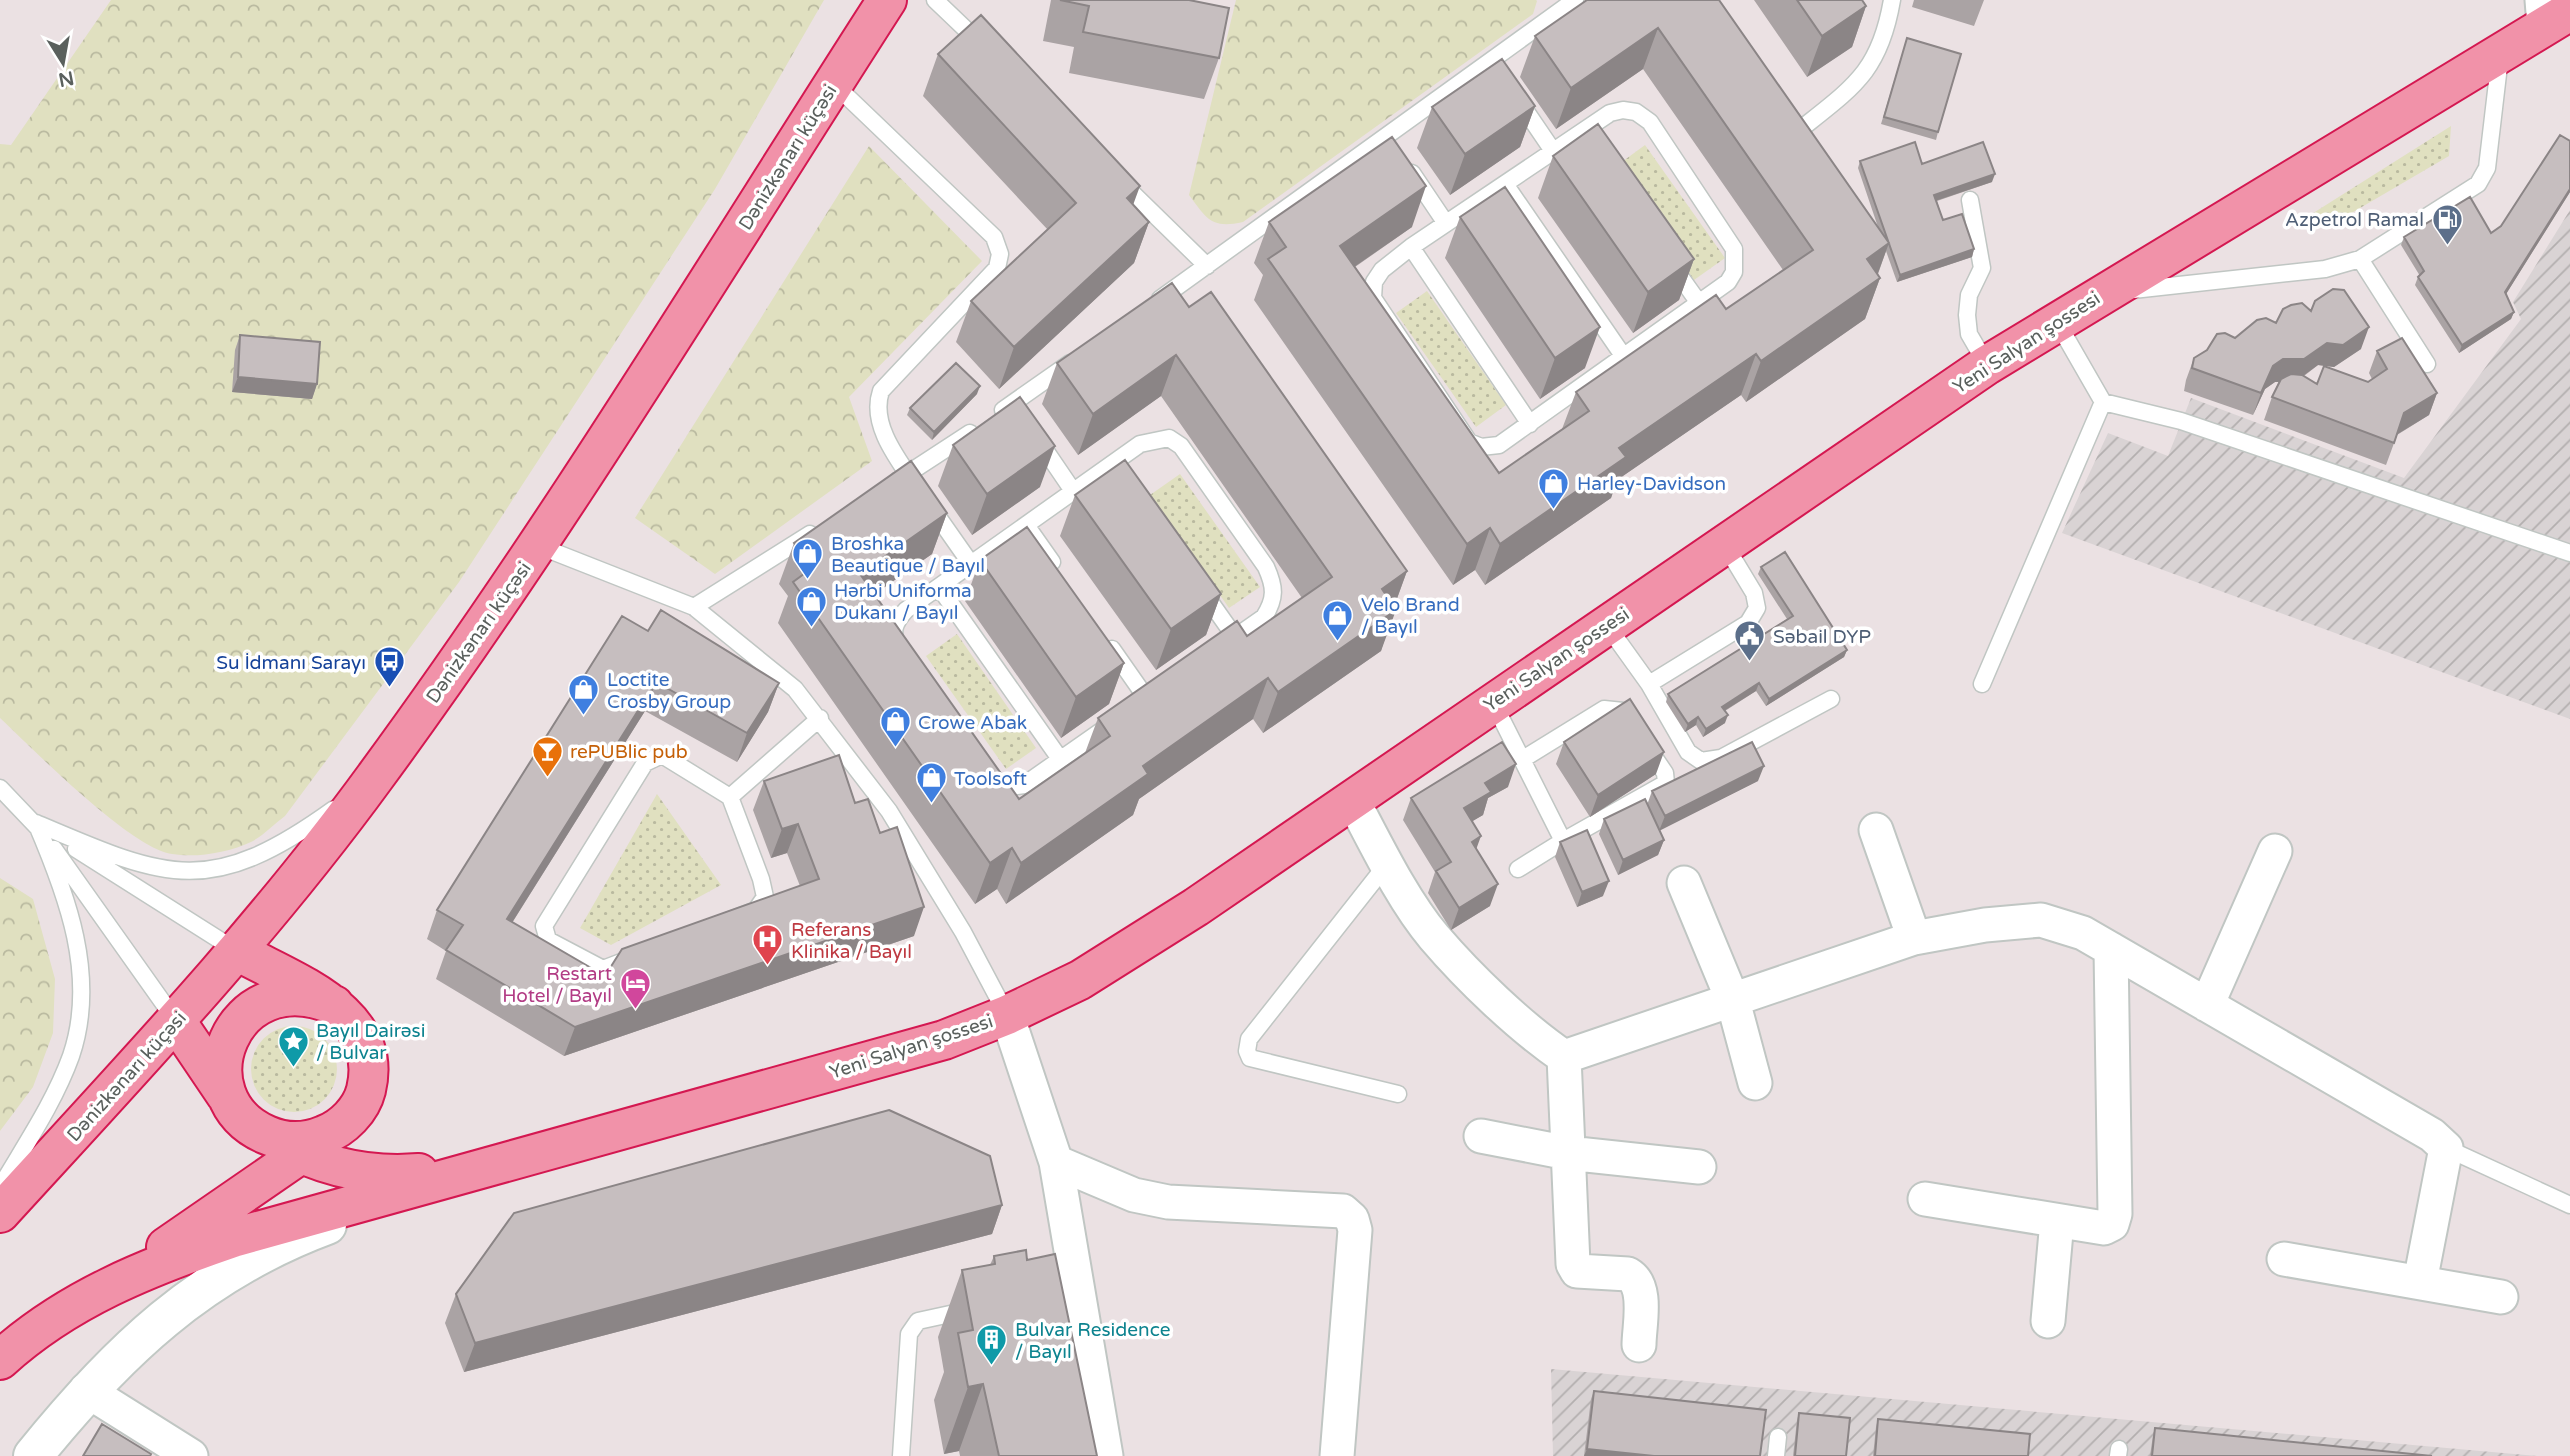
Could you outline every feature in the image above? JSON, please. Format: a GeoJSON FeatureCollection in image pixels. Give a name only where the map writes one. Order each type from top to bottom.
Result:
{"type":"FeatureCollection","features":[{"type":"Feature","properties":{"kind":"highway","name":"Dənizkənarı küçəsi"},"geometry":{"type":"LineString","coordinates":[[0,1213],[237,951],[373,781],[539,546],[887,0]]}},
{"type":"Feature","properties":{"kind":"highway","name":"Yeni Salyan şossesi"},"geometry":{"type":"LineString","coordinates":[[480,1168],[932,1044],[1007,1015],[1080,980],[1352,799],[1987,365],[2501,50],[2552,12]]}},
{"type":"Feature","properties":{"kind":"highway"},"geometry":{"type":"LineString","coordinates":[[0,1360],[65,1310],[115,1282],[340,1126],[355,1112],[365,1094],[369,1074],[368,1054],[356,1026],[334,1005],[237,951]]}},
{"type":"Feature","properties":{"kind":"highway"},"geometry":{"type":"LineString","coordinates":[[334,1005],[314,996],[292,995],[270,999],[243,1017],[226,1045],[222,1067],[225,1089],[247,1120],[293,1141],[309,1140],[340,1126]]}},
{"type":"Feature","properties":{"kind":"highway"},"geometry":{"type":"LineString","coordinates":[[176,1021],[247,1120],[300,1154],[325,1165],[373,1173],[480,1168]]}},
{"type":"Feature","properties":{"kind":"highway"},"geometry":{"type":"LineString","coordinates":[[115,1282],[233,1238],[480,1168]]}},
{"type":"Feature","properties":{"kind":"main road"},"geometry":{"type":"LineString","coordinates":[[33,1456],[86,1390],[144,1335],[197,1292],[241,1264],[303,1234],[480,1168]]}},
{"type":"Feature","properties":{"kind":"street"},"geometry":{"type":"LineString","coordinates":[[1352,799],[1387,864],[1433,936],[1534,1037],[1564,1057]]}},
{"type":"Feature","properties":{"kind":"street"},"geometry":{"type":"LineString","coordinates":[[1876,830],[1914,938]]}},
{"type":"Feature","properties":{"kind":"street"},"geometry":{"type":"LineString","coordinates":[[2207,1005],[2275,850]]}},
{"type":"Feature","properties":{"kind":"street"},"geometry":{"type":"LineString","coordinates":[[1684,883],[1733,1001],[1755,1083]]}},
{"type":"Feature","properties":{"kind":"street"},"geometry":{"type":"LineString","coordinates":[[1564,1057],[1914,938],[1985,925],[2041,920],[2083,933],[2432,1135],[2446,1148],[2420,1282]]}},
{"type":"Feature","properties":{"kind":"street"},"geometry":{"type":"LineString","coordinates":[[1925,1199],[2104,1228],[2112,1224],[2115,1214],[2111,949]]}},
{"type":"Feature","properties":{"kind":"street"},"geometry":{"type":"LineString","coordinates":[[1007,1015],[1056,1162],[1069,1287],[1106,1456]]}},
{"type":"Feature","properties":{"kind":"street"},"geometry":{"type":"LineString","coordinates":[[1564,1057],[1573,1264],[1577,1271],[1628,1274],[1634,1277],[1640,1289],[1639,1345]]}},
{"type":"Feature","properties":{"kind":"street"},"geometry":{"type":"LineString","coordinates":[[1481,1136],[1568,1153],[1699,1167]]}},
{"type":"Feature","properties":{"kind":"street"},"geometry":{"type":"LineString","coordinates":[[1056,1162],[1134,1195],[1168,1202],[1343,1211],[1352,1219],[1355,1230],[1337,1456]]}},
{"type":"Feature","properties":{"kind":"street"},"geometry":{"type":"LineString","coordinates":[[2048,1321],[2057,1221]]}},
{"type":"Feature","properties":{"kind":"street"},"geometry":{"type":"LineString","coordinates":[[2284,1259],[2501,1297]]}},
{"type":"Feature","properties":{"kind":"street"},"geometry":{"type":"LineString","coordinates":[[86,1390],[174,1452]]}},
{"type":"Feature","properties":{"kind":"lane"},"geometry":{"type":"LineString","coordinates":[[935,0],[994,57]]}},
{"type":"Feature","properties":{"kind":"lane"},"geometry":{"type":"LineString","coordinates":[[1150,306],[1207,266],[1395,147],[1500,72],[1576,0]]}},
{"type":"Feature","properties":{"kind":"lane"},"geometry":{"type":"LineString","coordinates":[[1802,128],[1858,83],[1875,60],[1892,0]]}},
{"type":"Feature","properties":{"kind":"lane"},"geometry":{"type":"LineString","coordinates":[[2090,301],[2141,288],[2325,269],[2360,259],[2478,184],[2487,168],[2501,50]]}},
{"type":"Feature","properties":{"kind":"lane"},"geometry":{"type":"LineString","coordinates":[[1500,72],[1553,151]]}},
{"type":"Feature","properties":{"kind":"lane"},"geometry":{"type":"LineString","coordinates":[[833,83],[994,237],[1000,254],[997,268],[881,391],[876,406],[883,431],[907,474],[971,564]]}},
{"type":"Feature","properties":{"kind":"lane"},"geometry":{"type":"LineString","coordinates":[[1623,110],[1636,112],[1650,122],[1734,249],[1734,272],[1728,282],[1530,424],[1499,445],[1481,447],[1469,442],[1373,299],[1374,282],[1382,270],[1445,222],[1553,151],[1584,139],[1610,113],[1623,110]]}},
{"type":"Feature","properties":{"kind":"lane"},"geometry":{"type":"LineString","coordinates":[[1395,147],[1445,222]]}},
{"type":"Feature","properties":{"kind":"lane"},"geometry":{"type":"LineString","coordinates":[[1110,171],[1207,266]]}},
{"type":"Feature","properties":{"kind":"lane"},"geometry":{"type":"LineString","coordinates":[[1505,184],[1624,357]]}},
{"type":"Feature","properties":{"kind":"lane"},"geometry":{"type":"LineString","coordinates":[[1970,200],[1982,268],[1969,295],[1966,315],[1969,334],[1987,365]]}},
{"type":"Feature","properties":{"kind":"lane"},"geometry":{"type":"LineString","coordinates":[[1411,247],[1530,424]]}},
{"type":"Feature","properties":{"kind":"lane"},"geometry":{"type":"LineString","coordinates":[[1667,258],[1699,303]]}},
{"type":"Feature","properties":{"kind":"lane"},"geometry":{"type":"LineString","coordinates":[[2360,259],[2427,364]]}},
{"type":"Feature","properties":{"kind":"lane"},"geometry":{"type":"LineString","coordinates":[[2057,322],[2103,402],[2181,421],[2570,554]]}},
{"type":"Feature","properties":{"kind":"lane"},"geometry":{"type":"LineString","coordinates":[[884,488],[987,421],[1021,414],[1082,355]]}},
{"type":"Feature","properties":{"kind":"lane"},"geometry":{"type":"LineString","coordinates":[[1982,684],[2103,402]]}},
{"type":"Feature","properties":{"kind":"lane"},"geometry":{"type":"LineString","coordinates":[[1021,414],[1073,491]]}},
{"type":"Feature","properties":{"kind":"lane"},"geometry":{"type":"LineString","coordinates":[[1169,438],[1181,446],[1266,567],[1273,583],[1274,601],[1264,617],[1024,785],[1004,788],[991,783],[898,651],[893,635],[894,623],[906,610],[1073,491],[1118,467],[1152,439],[1169,438]]}},
{"type":"Feature","properties":{"kind":"lane"},"geometry":{"type":"LineString","coordinates":[[694,607],[824,525]]}},
{"type":"Feature","properties":{"kind":"lane"},"geometry":{"type":"LineString","coordinates":[[1026,525],[1064,579]]}},
{"type":"Feature","properties":{"kind":"lane"},"geometry":{"type":"LineString","coordinates":[[1649,684],[1748,623],[1757,608],[1754,593],[1725,545]]}},
{"type":"Feature","properties":{"kind":"lane"},"geometry":{"type":"LineString","coordinates":[[539,546],[694,607],[795,689],[820,718],[889,811],[963,932],[1007,1015]]}},
{"type":"Feature","properties":{"kind":"lane"},"geometry":{"type":"LineString","coordinates":[[1197,582],[1235,637]]}},
{"type":"Feature","properties":{"kind":"lane"},"geometry":{"type":"LineString","coordinates":[[939,587],[1060,760]]}},
{"type":"Feature","properties":{"kind":"lane"},"geometry":{"type":"LineString","coordinates":[[1606,624],[1649,684],[1688,752],[1701,761],[1721,758],[1831,699]]}},
{"type":"Feature","properties":{"kind":"lane"},"geometry":{"type":"LineString","coordinates":[[1102,634],[1147,699]]}},
{"type":"Feature","properties":{"kind":"lane"},"geometry":{"type":"LineString","coordinates":[[1493,702],[1563,841]]}},
{"type":"Feature","properties":{"kind":"lane"},"geometry":{"type":"LineString","coordinates":[[1518,869],[1563,841],[1660,789],[1665,783],[1665,774],[1623,711],[1614,708],[1604,709],[1523,759]]}},
{"type":"Feature","properties":{"kind":"lane"},"geometry":{"type":"LineString","coordinates":[[730,797],[820,718]]}},
{"type":"Feature","properties":{"kind":"lane"},"geometry":{"type":"LineString","coordinates":[[662,755],[730,797],[761,879],[765,897],[756,910],[603,970],[548,940],[544,926],[645,763],[662,755]]}},
{"type":"Feature","properties":{"kind":"lane"},"geometry":{"type":"LineString","coordinates":[[36,823],[125,861],[162,871],[205,871],[261,855],[300,833],[373,781]]}},
{"type":"Feature","properties":{"kind":"lane"},"geometry":{"type":"LineString","coordinates":[[0,788],[36,823],[176,1021]]}},
{"type":"Feature","properties":{"kind":"lane"},"geometry":{"type":"LineString","coordinates":[[36,823],[237,951]]}},
{"type":"Feature","properties":{"kind":"lane"},"geometry":{"type":"LineString","coordinates":[[0,1188],[51,1102],[71,1054],[82,997],[80,956],[65,898],[36,823]]}},
{"type":"Feature","properties":{"kind":"lane"},"geometry":{"type":"LineString","coordinates":[[1387,864],[1249,1039],[1247,1051],[1250,1058],[1398,1094]]}},
{"type":"Feature","properties":{"kind":"lane"},"geometry":{"type":"LineString","coordinates":[[2446,1148],[2570,1205]]}},
{"type":"Feature","properties":{"kind":"lane"},"geometry":{"type":"LineString","coordinates":[[901,1456],[909,1334],[918,1321],[984,1307]]}},
{"type":"Feature","properties":{"kind":"lane"},"geometry":{"type":"LineString","coordinates":[[1776,1456],[1778,1437]]}},
{"type":"Feature","properties":{"kind":"shaded area"},"geometry":{"type":"Polygon","coordinates":[[[2570,210],[2570,719],[2062,533],[2108,433],[2168,456],[2191,398],[2404,478],[2521,319],[2513,302],[2570,210]]]}},
{"type":"Feature","properties":{"kind":"shaded area"},"geometry":{"type":"Polygon","coordinates":[[[1551,1369],[2537,1456],[1553,1456],[1551,1369]]]}},
{"type":"Feature","properties":{"kind":"green space"},"geometry":{"type":"Polygon","coordinates":[[[111,0],[824,0],[715,189],[459,582],[285,816],[251,842],[222,852],[202,855],[172,854],[154,848],[132,835],[58,773],[0,718],[0,144],[11,145],[111,0]]]}},
{"type":"Feature","properties":{"kind":"green space"},"geometry":{"type":"Polygon","coordinates":[[[1236,0],[1537,1],[1533,14],[1243,222],[1224,224],[1206,216],[1189,195],[1236,0]]]}},
{"type":"Feature","properties":{"kind":"green space"},"geometry":{"type":"Polygon","coordinates":[[[2451,126],[2449,156],[2331,225],[2299,222],[2451,126]]]}},
{"type":"Feature","properties":{"kind":"green space"},"geometry":{"type":"Polygon","coordinates":[[[1645,145],[1725,258],[1694,280],[1615,167],[1645,145]]]}},
{"type":"Feature","properties":{"kind":"green space"},"geometry":{"type":"Polygon","coordinates":[[[869,146],[982,261],[849,397],[872,461],[715,574],[635,518],[869,146]]]}},
{"type":"Feature","properties":{"kind":"green space"},"geometry":{"type":"Polygon","coordinates":[[[1427,291],[1506,405],[1476,427],[1396,313],[1427,291]]]}},
{"type":"Feature","properties":{"kind":"green space"},"geometry":{"type":"Polygon","coordinates":[[[1180,474],[1260,587],[1229,608],[1150,495],[1180,474]]]}},
{"type":"Feature","properties":{"kind":"green space"},"geometry":{"type":"Polygon","coordinates":[[[957,634],[1036,748],[1006,769],[926,656],[957,634]]]}},
{"type":"Feature","properties":{"kind":"green space"},"geometry":{"type":"Polygon","coordinates":[[[657,794],[721,885],[611,945],[580,928],[657,794]]]}},
{"type":"Feature","properties":{"kind":"green space"},"geometry":{"type":"Polygon","coordinates":[[[0,878],[33,899],[55,979],[53,1033],[33,1087],[0,1131],[0,878]]]}},
{"type":"Feature","properties":{"kind":"green space"},"geometry":{"type":"Polygon","coordinates":[[[286,1026],[302,1026],[325,1038],[334,1052],[337,1069],[334,1086],[325,1100],[302,1112],[286,1112],[270,1105],[258,1093],[251,1077],[251,1061],[258,1045],[270,1033],[286,1026]]]}},
{"type":"Feature","properties":{"kind":"building"},"geometry":{"type":"Polygon","coordinates":[[[1060,0],[1189,0],[1229,8],[1219,58],[1083,32],[1089,6],[1060,0]]]}},
{"type":"Feature","properties":{"kind":"building"},"geometry":{"type":"Polygon","coordinates":[[[1587,0],[1719,0],[1889,243],[1867,259],[1880,278],[1761,361],[1756,354],[1619,448],[1626,457],[1500,544],[1490,528],[1467,544],[1268,259],[1286,247],[1269,222],[1392,137],[1426,186],[1340,246],[1499,473],[1589,411],[1576,392],[1716,295],[1726,309],[1813,250],[1658,28],[1571,88],[1535,36],[1587,0]]]}},
{"type":"Feature","properties":{"kind":"building"},"geometry":{"type":"Polygon","coordinates":[[[1797,0],[1862,0],[1866,6],[1822,36],[1797,0]]]}},
{"type":"Feature","properties":{"kind":"building"},"geometry":{"type":"Polygon","coordinates":[[[981,15],[1140,186],[1127,198],[1149,222],[1014,347],[971,301],[1076,203],[938,54],[981,15]]]}},
{"type":"Feature","properties":{"kind":"building"},"geometry":{"type":"Polygon","coordinates":[[[1907,38],[1961,54],[1938,132],[1884,117],[1907,38]]]}},
{"type":"Feature","properties":{"kind":"building"},"geometry":{"type":"Polygon","coordinates":[[[1502,59],[1535,106],[1465,154],[1432,107],[1502,59]]]}},
{"type":"Feature","properties":{"kind":"building"},"geometry":{"type":"Polygon","coordinates":[[[1598,124],[1694,259],[1648,292],[1553,156],[1598,124]]]}},
{"type":"Feature","properties":{"kind":"building"},"geometry":{"type":"Polygon","coordinates":[[[2560,135],[2570,141],[2570,189],[2505,292],[2514,312],[2462,345],[2418,277],[2424,271],[2404,237],[2470,197],[2491,233],[2501,226],[2560,135]]]}},
{"type":"Feature","properties":{"kind":"building"},"geometry":{"type":"Polygon","coordinates":[[[1915,142],[1922,164],[1983,142],[1995,174],[1934,195],[1943,220],[1962,214],[1974,249],[1900,275],[1860,161],[1915,142]]]}},
{"type":"Feature","properties":{"kind":"building"},"geometry":{"type":"Polygon","coordinates":[[[1505,187],[1600,327],[1555,358],[1460,217],[1505,187]]]}},
{"type":"Feature","properties":{"kind":"building"},"geometry":{"type":"Polygon","coordinates":[[[1172,283],[1189,307],[1211,292],[1407,571],[1382,589],[1396,610],[1278,692],[1268,678],[1143,766],[1148,774],[1021,863],[1012,848],[990,863],[793,582],[812,568],[794,543],[911,461],[947,513],[860,574],[1019,799],[1110,736],[1098,718],[1237,621],[1247,636],[1332,577],[1176,355],[1093,414],[1057,363],[1172,283]]]}},
{"type":"Feature","properties":{"kind":"building"},"geometry":{"type":"Polygon","coordinates":[[[2333,289],[2344,290],[2369,327],[2343,345],[2327,343],[2304,359],[2283,359],[2273,366],[2261,393],[2192,368],[2194,358],[2207,350],[2217,334],[2225,333],[2235,338],[2257,320],[2266,318],[2276,323],[2283,309],[2291,305],[2302,303],[2311,311],[2315,301],[2333,289]]]}},
{"type":"Feature","properties":{"kind":"building"},"geometry":{"type":"Polygon","coordinates":[[[240,335],[320,342],[317,384],[238,377],[240,335]]]}},
{"type":"Feature","properties":{"kind":"building"},"geometry":{"type":"Polygon","coordinates":[[[2402,338],[2437,393],[2404,413],[2394,443],[2272,397],[2281,379],[2291,374],[2302,375],[2317,384],[2324,366],[2368,382],[2387,369],[2377,351],[2402,338]]]}},
{"type":"Feature","properties":{"kind":"building"},"geometry":{"type":"Polygon","coordinates":[[[956,363],[980,386],[934,432],[910,408],[956,363]]]}},
{"type":"Feature","properties":{"kind":"building"},"geometry":{"type":"Polygon","coordinates":[[[1020,397],[1055,446],[987,494],[953,445],[1020,397]]]}},
{"type":"Feature","properties":{"kind":"building"},"geometry":{"type":"Polygon","coordinates":[[[1125,460],[1221,594],[1171,629],[1075,495],[1125,460]]]}},
{"type":"Feature","properties":{"kind":"building"},"geometry":{"type":"Polygon","coordinates":[[[1027,527],[1124,663],[1076,697],[980,560],[1027,527]]]}},
{"type":"Feature","properties":{"kind":"building"},"geometry":{"type":"Polygon","coordinates":[[[1785,552],[1847,650],[1769,699],[1759,683],[1722,707],[1728,715],[1706,729],[1698,717],[1688,724],[1668,694],[1793,616],[1761,567],[1785,552]]]}},
{"type":"Feature","properties":{"kind":"building"},"geometry":{"type":"Polygon","coordinates":[[[661,610],[779,683],[747,733],[656,682],[507,919],[605,976],[622,949],[819,879],[798,824],[782,829],[764,781],[839,755],[855,803],[868,799],[880,833],[897,827],[924,907],[575,1027],[446,950],[463,925],[437,910],[622,616],[648,631],[661,610]]]}},
{"type":"Feature","properties":{"kind":"building"},"geometry":{"type":"Polygon","coordinates":[[[1630,699],[1664,752],[1598,795],[1564,742],[1630,699]]]}},
{"type":"Feature","properties":{"kind":"building"},"geometry":{"type":"Polygon","coordinates":[[[1502,742],[1516,764],[1485,783],[1491,792],[1464,808],[1481,836],[1472,842],[1498,884],[1459,908],[1436,871],[1451,862],[1411,798],[1502,742]]]}},
{"type":"Feature","properties":{"kind":"building"},"geometry":{"type":"Polygon","coordinates":[[[1752,742],[1764,766],[1665,816],[1652,791],[1752,742]]]}},
{"type":"Feature","properties":{"kind":"building"},"geometry":{"type":"Polygon","coordinates":[[[1645,799],[1664,840],[1623,860],[1604,819],[1645,799]]]}},
{"type":"Feature","properties":{"kind":"building"},"geometry":{"type":"Polygon","coordinates":[[[1587,830],[1609,881],[1582,892],[1560,842],[1587,830]]]}},
{"type":"Feature","properties":{"kind":"building"},"geometry":{"type":"Polygon","coordinates":[[[889,1110],[990,1156],[1002,1205],[475,1343],[456,1294],[514,1213],[889,1110]]]}},
{"type":"Feature","properties":{"kind":"building"},"geometry":{"type":"Polygon","coordinates":[[[1026,1250],[1027,1260],[1055,1254],[1097,1456],[999,1456],[983,1384],[968,1387],[958,1333],[973,1330],[962,1270],[995,1264],[994,1256],[1026,1250]]]}},
{"type":"Feature","properties":{"kind":"building"},"geometry":{"type":"Polygon","coordinates":[[[1594,1391],[1766,1410],[1760,1456],[1654,1456],[1587,1449],[1594,1391]]]}},
{"type":"Feature","properties":{"kind":"building"},"geometry":{"type":"Polygon","coordinates":[[[1799,1413],[1850,1418],[1846,1456],[1795,1456],[1799,1413]]]}},
{"type":"Feature","properties":{"kind":"building"},"geometry":{"type":"Polygon","coordinates":[[[1878,1419],[2030,1434],[2028,1456],[1875,1456],[1878,1419]]]}},
{"type":"Feature","properties":{"kind":"building"},"geometry":{"type":"Polygon","coordinates":[[[102,1424],[151,1454],[150,1456],[83,1456],[102,1424]]]}},
{"type":"Feature","properties":{"kind":"building"},"geometry":{"type":"Polygon","coordinates":[[[2155,1428],[2432,1456],[2152,1456],[2155,1428]]]}},
{"type":"Feature","properties":{"kind":"place","name":"Azpetrol Ramal"},"geometry":{"type":"Point","coordinates":[2447,246]}},
{"type":"Feature","properties":{"kind":"place","name":"Harley-Davidson"},"geometry":{"type":"Point","coordinates":[1554,510]}},
{"type":"Feature","properties":{"kind":"place","name":"Broshka Beautique / Bayıl"},"geometry":{"type":"Point","coordinates":[808,581]}},
{"type":"Feature","properties":{"kind":"place","name":"Hərbi Uniforma Dukanı / Bayıl"},"geometry":{"type":"Point","coordinates":[811,628]}},
{"type":"Feature","properties":{"kind":"place","name":"Velo Brand / Bayıl"},"geometry":{"type":"Point","coordinates":[1338,642]}},
{"type":"Feature","properties":{"kind":"place","name":"Səbail DYP"},"geometry":{"type":"Point","coordinates":[1750,663]}},
{"type":"Feature","properties":{"kind":"place","name":"Su İdmanı Sarayı"},"geometry":{"type":"Point","coordinates":[389,689]}},
{"type":"Feature","properties":{"kind":"place","name":"Loctite Crosby Group"},"geometry":{"type":"Point","coordinates":[584,717]}},
{"type":"Feature","properties":{"kind":"place","name":"Crowe Abak"},"geometry":{"type":"Point","coordinates":[895,749]}},
{"type":"Feature","properties":{"kind":"place","name":"rePUBlic pub"},"geometry":{"type":"Point","coordinates":[547,778]}},
{"type":"Feature","properties":{"kind":"place","name":"Toolsoft"},"geometry":{"type":"Point","coordinates":[931,805]}},
{"type":"Feature","properties":{"kind":"place","name":"Referans Klinika / Bayıl"},"geometry":{"type":"Point","coordinates":[768,967]}},
{"type":"Feature","properties":{"kind":"place","name":"Restart Hotel / Bayıl"},"geometry":{"type":"Point","coordinates":[635,1011]}},
{"type":"Feature","properties":{"kind":"place","name":"Bayıl Dairəsi / Bulvar"},"geometry":{"type":"Point","coordinates":[293,1068]}},
{"type":"Feature","properties":{"kind":"place","name":"Bulvar Residence / Bayıl"},"geometry":{"type":"Point","coordinates":[992,1367]}}]}
